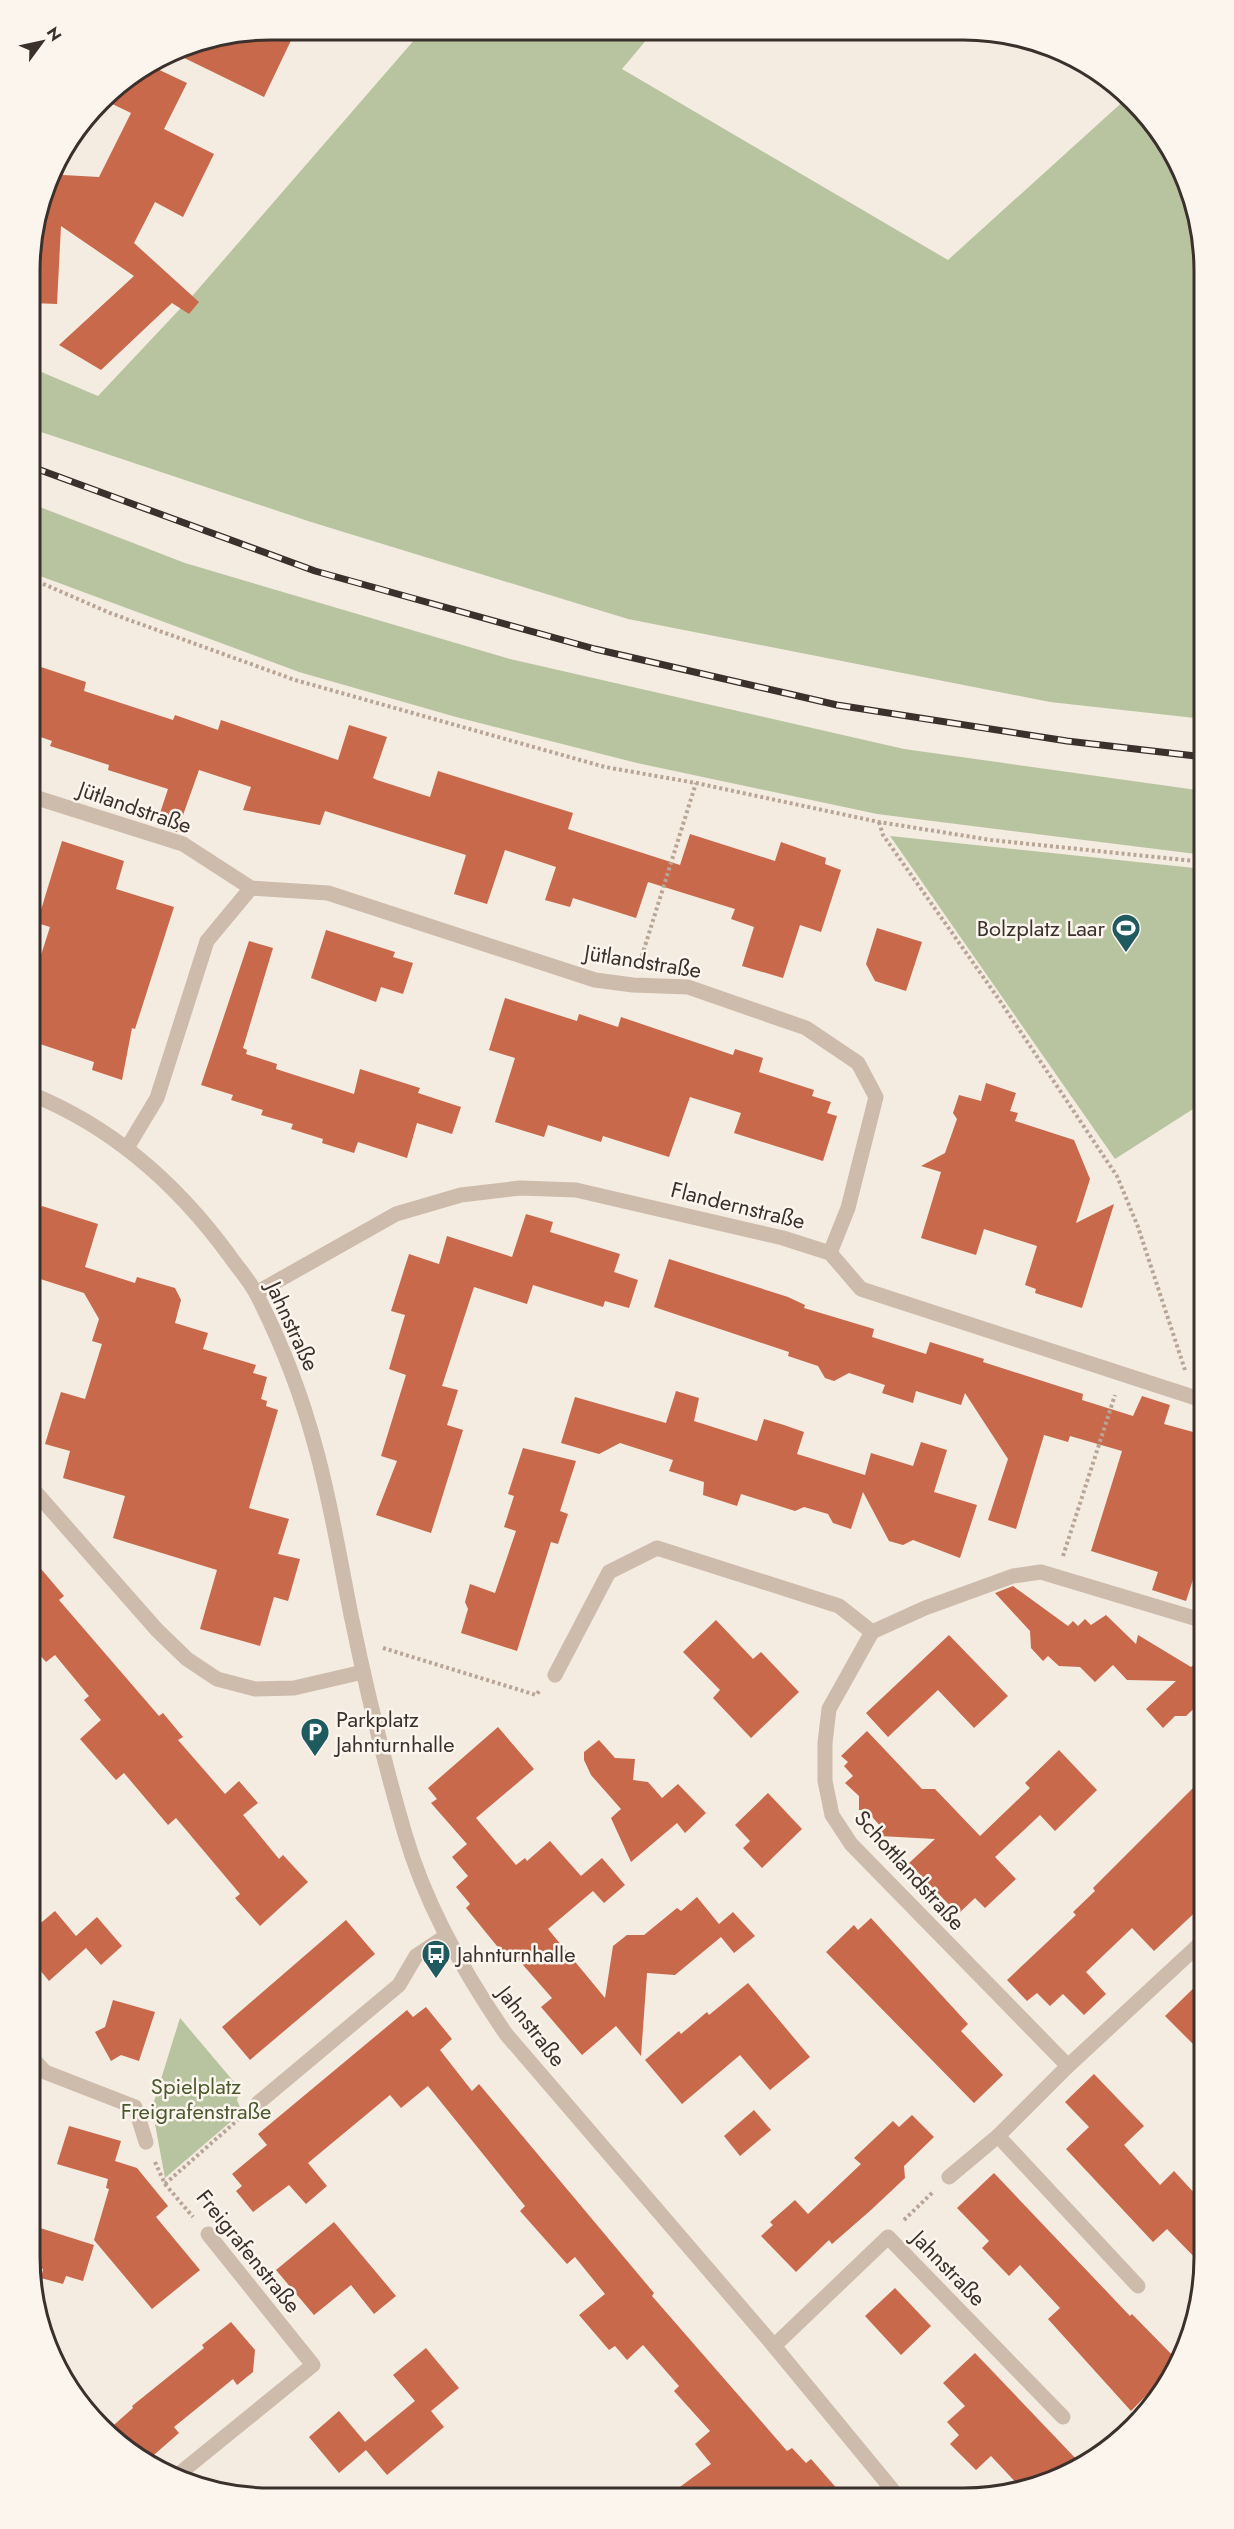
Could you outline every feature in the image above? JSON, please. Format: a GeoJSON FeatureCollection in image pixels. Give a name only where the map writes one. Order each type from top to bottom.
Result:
{"type":"FeatureCollection","features":[{"type":"Feature","properties":{"kind":"street","name":"Jütlandstraße"},"geometry":{"type":"LineString","coordinates":[[40,799],[183,844],[251,888],[328,893],[595,980],[633,985],[688,987],[806,1028],[858,1063],[876,1097],[848,1208],[830,1253]]}},
{"type":"Feature","properties":{"kind":"street"},"geometry":{"type":"LineString","coordinates":[[127,1148],[157,1098],[207,941],[251,888]]}},
{"type":"Feature","properties":{"kind":"street","name":"Jahnstraße"},"geometry":{"type":"LineString","coordinates":[[40,1098],[127,1148],[180,1195],[207,1225],[256,1293],[301,1398],[317,1452],[363,1672],[405,1835],[446,1936],[477,1992],[506,2034],[774,2346],[891,2488]]}},
{"type":"Feature","properties":{"kind":"street","name":"Flandernstraße"},"geometry":{"type":"LineString","coordinates":[[256,1293],[396,1214],[461,1195],[520,1188],[576,1190],[783,1238],[830,1253]]}},
{"type":"Feature","properties":{"kind":"street"},"geometry":{"type":"LineString","coordinates":[[830,1253],[861,1289],[1194,1398]]}},
{"type":"Feature","properties":{"kind":"street"},"geometry":{"type":"LineString","coordinates":[[40,1497],[158,1630],[187,1659],[217,1679],[255,1689],[294,1688],[363,1672]]}},
{"type":"Feature","properties":{"kind":"street"},"geometry":{"type":"LineString","coordinates":[[555,1675],[609,1572],[657,1548],[839,1606],[872,1632],[925,1608],[1013,1576],[1041,1572],[1194,1618]]}},
{"type":"Feature","properties":{"kind":"street","name":"Schottlandstraße"},"geometry":{"type":"LineString","coordinates":[[872,1632],[829,1709],[825,1743],[825,1780],[832,1815],[851,1844],[1068,2066]]}},
{"type":"Feature","properties":{"kind":"street"},"geometry":{"type":"LineString","coordinates":[[258,2103],[399,1985],[416,1956],[446,1936]]}},
{"type":"Feature","properties":{"kind":"street"},"geometry":{"type":"LineString","coordinates":[[949,2177],[998,2136],[1068,2066],[1194,1949]]}},
{"type":"Feature","properties":{"kind":"street"},"geometry":{"type":"LineString","coordinates":[[40,2066],[45,2072],[135,2107],[146,2142]]}},
{"type":"Feature","properties":{"kind":"street"},"geometry":{"type":"LineString","coordinates":[[998,2136],[1138,2286]]}},
{"type":"Feature","properties":{"kind":"street","name":"Freigrafenstraße"},"geometry":{"type":"LineString","coordinates":[[183,2471],[313,2365],[208,2234]]}},
{"type":"Feature","properties":{"kind":"street","name":"Jahnstraße"},"geometry":{"type":"LineString","coordinates":[[774,2346],[888,2237],[1063,2417]]}},
{"type":"Feature","properties":{"kind":"path"},"geometry":{"type":"LineString","coordinates":[[40,582],[110,613],[295,680],[605,767],[696,783],[879,822],[991,840],[1194,861]]}},
{"type":"Feature","properties":{"kind":"path"},"geometry":{"type":"LineString","coordinates":[[633,985],[696,783]]}},
{"type":"Feature","properties":{"kind":"path"},"geometry":{"type":"LineString","coordinates":[[879,822],[883,835],[998,998],[1117,1176],[1138,1227],[1194,1389]]}},
{"type":"Feature","properties":{"kind":"path"},"geometry":{"type":"LineString","coordinates":[[1055,1576],[1113,1402],[1119,1373]]}},
{"type":"Feature","properties":{"kind":"path"},"geometry":{"type":"LineString","coordinates":[[356,1640],[536,1695],[555,1675]]}},
{"type":"Feature","properties":{"kind":"path"},"geometry":{"type":"LineString","coordinates":[[165,2184],[258,2103]]}},
{"type":"Feature","properties":{"kind":"path","name":"Freigrafenstraße"},"geometry":{"type":"LineString","coordinates":[[146,2142],[165,2184],[208,2234]]}},
{"type":"Feature","properties":{"kind":"path"},"geometry":{"type":"LineString","coordinates":[[888,2237],[949,2177]]}},
{"type":"Feature","properties":{"kind":"green space"},"geometry":{"type":"Polygon","coordinates":[[[414,40],[646,40],[622,69],[948,260],[1121,103],[1155,143],[1170,169],[1186,211],[1192,241],[1194,271],[1194,718],[1050,702],[628,619],[311,522],[40,432],[40,371],[98,396],[194,294],[414,40]]]}},
{"type":"Feature","properties":{"kind":"green space"},"geometry":{"type":"Polygon","coordinates":[[[40,507],[185,563],[510,659],[904,749],[1194,790],[1194,854],[877,814],[637,763],[456,717],[299,672],[40,576],[40,507]]]}},
{"type":"Feature","properties":{"kind":"green space"},"geometry":{"type":"Polygon","coordinates":[[[890,836],[1194,868],[1194,1108],[1115,1159],[890,836]]]}},
{"type":"Feature","properties":{"kind":"green space","name":"Spielplatz Freigrafenstraße"},"geometry":{"type":"Polygon","coordinates":[[[180,2018],[240,2089],[237,2100],[242,2112],[165,2178],[152,2108],[180,2018]]]}},
{"type":"Feature","properties":{"kind":"building"},"geometry":{"type":"Polygon","coordinates":[[[291,40],[264,97],[184,58],[211,48],[241,42],[291,40]]]}},
{"type":"Feature","properties":{"kind":"building"},"geometry":{"type":"Polygon","coordinates":[[[159,70],[187,83],[164,129],[214,154],[183,217],[155,202],[134,243],[199,302],[189,314],[172,303],[101,370],[59,345],[134,276],[61,226],[57,304],[40,303],[42,241],[48,211],[64,170],[63,175],[99,177],[131,113],[112,104],[159,70]]]}},
{"type":"Feature","properties":{"kind":"building"},"geometry":{"type":"Polygon","coordinates":[[[41,667],[86,682],[84,691],[173,720],[175,715],[218,730],[221,720],[338,760],[349,725],[387,737],[373,778],[377,780],[430,797],[438,771],[573,813],[568,829],[680,865],[690,834],[775,861],[781,842],[826,858],[825,864],[841,870],[821,932],[800,925],[783,978],[742,966],[754,927],[731,919],[735,909],[648,882],[636,918],[573,898],[570,907],[545,900],[556,867],[505,850],[487,904],[454,894],[466,855],[325,811],[320,825],[243,810],[251,787],[199,770],[177,832],[156,825],[168,789],[108,770],[109,765],[50,746],[52,741],[40,737],[41,667]]]}},
{"type":"Feature","properties":{"kind":"building"},"geometry":{"type":"Polygon","coordinates":[[[62,841],[124,861],[116,889],[174,907],[135,1029],[132,1028],[122,1080],[92,1070],[94,1062],[40,1044],[40,958],[50,927],[40,924],[40,913],[62,841]]]}},
{"type":"Feature","properties":{"kind":"building"},"geometry":{"type":"Polygon","coordinates":[[[877,928],[922,942],[906,991],[875,981],[866,964],[877,928]]]}},
{"type":"Feature","properties":{"kind":"building"},"geometry":{"type":"Polygon","coordinates":[[[326,930],[395,952],[393,957],[413,963],[403,994],[381,987],[376,1002],[311,978],[326,930]]]}},
{"type":"Feature","properties":{"kind":"building"},"geometry":{"type":"Polygon","coordinates":[[[249,941],[273,948],[243,1048],[247,1050],[246,1054],[277,1064],[276,1069],[354,1094],[360,1069],[420,1088],[418,1093],[461,1107],[452,1134],[417,1123],[407,1158],[358,1142],[354,1153],[322,1143],[323,1139],[291,1129],[293,1124],[261,1115],[263,1110],[231,1100],[233,1095],[201,1085],[249,941]]]}},
{"type":"Feature","properties":{"kind":"building"},"geometry":{"type":"Polygon","coordinates":[[[505,998],[577,1021],[579,1014],[618,1027],[621,1017],[733,1055],[735,1049],[763,1058],[759,1072],[814,1090],[812,1096],[831,1102],[827,1113],[837,1116],[823,1161],[734,1133],[741,1113],[690,1097],[669,1157],[603,1136],[601,1142],[548,1125],[544,1137],[495,1122],[515,1058],[489,1050],[505,998]]]}},
{"type":"Feature","properties":{"kind":"building"},"geometry":{"type":"Polygon","coordinates":[[[986,1083],[1016,1093],[1010,1111],[1018,1113],[1015,1121],[1074,1140],[1090,1179],[1076,1223],[1114,1204],[1082,1308],[1035,1293],[1036,1289],[1025,1285],[1037,1246],[984,1229],[976,1255],[921,1238],[941,1172],[921,1166],[945,1153],[957,1119],[953,1113],[959,1095],[981,1101],[986,1083]]]}},
{"type":"Feature","properties":{"kind":"building"},"geometry":{"type":"Polygon","coordinates":[[[42,1206],[98,1224],[85,1267],[135,1283],[137,1277],[175,1288],[181,1300],[175,1323],[208,1333],[203,1349],[256,1365],[253,1373],[267,1377],[261,1399],[267,1401],[266,1406],[278,1410],[249,1508],[289,1519],[278,1554],[300,1559],[288,1601],[274,1597],[260,1646],[200,1629],[217,1570],[113,1538],[125,1496],[63,1478],[70,1451],[45,1444],[61,1392],[85,1399],[102,1344],[92,1341],[99,1319],[84,1293],[40,1279],[40,1210],[42,1206]]]}},
{"type":"Feature","properties":{"kind":"building"},"geometry":{"type":"Polygon","coordinates":[[[526,1214],[553,1222],[550,1232],[620,1254],[614,1272],[638,1280],[629,1308],[605,1301],[603,1307],[533,1285],[527,1304],[474,1287],[442,1386],[458,1390],[447,1425],[463,1430],[431,1533],[376,1515],[397,1461],[381,1456],[406,1375],[389,1369],[405,1315],[391,1311],[409,1254],[439,1264],[447,1236],[512,1257],[526,1214]]]}},
{"type":"Feature","properties":{"kind":"building"},"geometry":{"type":"Polygon","coordinates":[[[669,1259],[788,1297],[805,1305],[804,1308],[874,1329],[872,1337],[926,1354],[930,1342],[984,1359],[983,1362],[1083,1394],[1082,1400],[1133,1416],[1142,1396],[1170,1405],[1164,1424],[1194,1432],[1194,1577],[1186,1601],[1152,1590],[1158,1572],[1091,1551],[1122,1451],[1070,1436],[1068,1442],[1044,1435],[1016,1529],[988,1520],[1008,1459],[965,1393],[961,1405],[916,1391],[913,1403],[882,1393],[885,1385],[849,1373],[834,1381],[825,1378],[818,1366],[788,1356],[789,1352],[654,1307],[669,1259]]]}},
{"type":"Feature","properties":{"kind":"building"},"geometry":{"type":"Polygon","coordinates":[[[676,1391],[699,1398],[694,1421],[757,1441],[764,1419],[784,1425],[804,1432],[797,1454],[865,1475],[871,1453],[913,1466],[921,1442],[947,1450],[934,1492],[977,1505],[960,1558],[913,1540],[903,1545],[889,1541],[863,1492],[851,1529],[833,1523],[828,1514],[804,1507],[795,1511],[741,1494],[737,1506],[703,1495],[704,1482],[669,1471],[673,1460],[620,1443],[599,1454],[561,1443],[575,1397],[666,1423],[676,1391]]]}},
{"type":"Feature","properties":{"kind":"building"},"geometry":{"type":"Polygon","coordinates":[[[523,1448],[576,1461],[560,1511],[568,1514],[558,1544],[551,1542],[517,1651],[461,1633],[468,1609],[465,1602],[470,1584],[495,1593],[516,1531],[504,1527],[514,1496],[508,1494],[523,1448]]]}},
{"type":"Feature","properties":{"kind":"building"},"geometry":{"type":"Polygon","coordinates":[[[40,1568],[64,1596],[59,1600],[159,1716],[163,1713],[183,1737],[178,1740],[225,1794],[239,1781],[258,1803],[243,1815],[279,1859],[283,1855],[308,1882],[260,1926],[235,1898],[240,1894],[176,1818],[168,1825],[124,1773],[116,1780],[80,1739],[101,1720],[84,1700],[89,1696],[55,1655],[46,1662],[40,1655],[40,1568]]]}},
{"type":"Feature","properties":{"kind":"building"},"geometry":{"type":"Polygon","coordinates":[[[1013,1586],[1068,1626],[1073,1621],[1078,1626],[1085,1619],[1091,1625],[1106,1615],[1136,1644],[1138,1635],[1191,1667],[1194,1664],[1194,1708],[1186,1716],[1175,1716],[1163,1728],[1146,1709],[1176,1681],[1127,1680],[1113,1665],[1095,1682],[1080,1667],[1059,1666],[1048,1656],[1043,1661],[1031,1648],[1030,1631],[995,1593],[1013,1586]]]}},
{"type":"Feature","properties":{"kind":"building"},"geometry":{"type":"Polygon","coordinates":[[[716,1620],[753,1659],[761,1652],[799,1692],[751,1738],[713,1698],[720,1690],[683,1652],[716,1620]]]}},
{"type":"Feature","properties":{"kind":"building"},"geometry":{"type":"Polygon","coordinates":[[[949,1635],[1008,1696],[974,1728],[938,1690],[888,1737],[866,1713],[949,1635]]]}},
{"type":"Feature","properties":{"kind":"building"},"geometry":{"type":"Polygon","coordinates":[[[498,1727],[534,1769],[476,1818],[516,1865],[525,1858],[527,1861],[550,1841],[581,1876],[602,1858],[625,1885],[604,1903],[593,1891],[548,1929],[605,1998],[613,1946],[627,1935],[644,1935],[677,1908],[681,1911],[697,1897],[719,1924],[733,1912],[755,1936],[734,1953],[721,1937],[675,1975],[647,1973],[641,2056],[616,2026],[582,2055],[541,2007],[552,1998],[516,1957],[510,1962],[466,1908],[470,1904],[456,1887],[468,1876],[452,1857],[467,1844],[431,1803],[437,1799],[428,1788],[498,1727]]]}},
{"type":"Feature","properties":{"kind":"building"},"geometry":{"type":"Polygon","coordinates":[[[867,1731],[922,1789],[935,1789],[980,1836],[1030,1788],[1025,1783],[1059,1750],[1097,1790],[1055,1831],[1040,1815],[995,1857],[1016,1879],[985,1908],[975,1898],[958,1914],[909,1863],[935,1839],[880,1836],[882,1828],[866,1810],[859,1810],[859,1796],[845,1783],[853,1776],[844,1766],[848,1762],[841,1756],[867,1731]]]}},
{"type":"Feature","properties":{"kind":"building"},"geometry":{"type":"Polygon","coordinates":[[[599,1740],[615,1758],[635,1759],[633,1780],[648,1782],[662,1798],[678,1784],[706,1813],[685,1833],[677,1823],[631,1862],[611,1818],[621,1809],[591,1775],[584,1760],[584,1752],[599,1740]]]}},
{"type":"Feature","properties":{"kind":"building"},"geometry":{"type":"Polygon","coordinates":[[[1194,1787],[1194,1913],[1154,1951],[1132,1928],[1086,1972],[1106,1994],[1084,2015],[1063,1994],[1050,2006],[1037,1993],[1027,2001],[1007,1980],[1076,1915],[1073,1912],[1095,1891],[1093,1888],[1194,1787]]]}},
{"type":"Feature","properties":{"kind":"building"},"geometry":{"type":"Polygon","coordinates":[[[768,1793],[802,1829],[762,1868],[743,1848],[750,1841],[735,1825],[768,1793]]]}},
{"type":"Feature","properties":{"kind":"building"},"geometry":{"type":"Polygon","coordinates":[[[55,1911],[76,1936],[97,1917],[122,1946],[101,1965],[86,1948],[49,1981],[40,1970],[40,1924],[55,1911]]]}},
{"type":"Feature","properties":{"kind":"building"},"geometry":{"type":"Polygon","coordinates":[[[871,1918],[968,2024],[961,2031],[1003,2075],[974,2103],[826,1952],[854,1925],[858,1930],[871,1918]]]}},
{"type":"Feature","properties":{"kind":"building"},"geometry":{"type":"Polygon","coordinates":[[[346,1920],[375,1954],[250,2060],[222,2027],[346,1920]]]}},
{"type":"Feature","properties":{"kind":"building"},"geometry":{"type":"Polygon","coordinates":[[[748,1983],[810,2057],[770,2090],[740,2055],[682,2104],[645,2060],[679,2031],[681,2034],[707,2012],[709,2015],[748,1983]]]}},
{"type":"Feature","properties":{"kind":"building"},"geometry":{"type":"Polygon","coordinates":[[[1194,1988],[1194,2045],[1165,2016],[1194,1988]]]}},
{"type":"Feature","properties":{"kind":"building"},"geometry":{"type":"Polygon","coordinates":[[[113,2000],[155,2012],[139,2061],[121,2055],[111,2061],[95,2032],[105,2027],[113,2000]]]}},
{"type":"Feature","properties":{"kind":"building"},"geometry":{"type":"Polygon","coordinates":[[[426,2007],[452,2039],[440,2050],[472,2091],[479,2084],[654,2293],[652,2296],[787,2451],[792,2448],[806,2463],[811,2459],[836,2488],[679,2488],[711,2464],[695,2444],[710,2431],[674,2391],[679,2386],[643,2345],[627,2360],[615,2346],[609,2350],[579,2315],[605,2294],[575,2257],[567,2264],[520,2211],[525,2206],[428,2086],[401,2108],[390,2095],[308,2163],[327,2186],[306,2204],[289,2185],[253,2212],[236,2191],[242,2186],[232,2174],[267,2145],[258,2134],[407,2010],[413,2017],[426,2007]]]}},
{"type":"Feature","properties":{"kind":"building"},"geometry":{"type":"Polygon","coordinates":[[[1094,2074],[1144,2126],[1124,2145],[1160,2185],[1174,2171],[1194,2193],[1194,2257],[1167,2229],[1153,2242],[1066,2149],[1089,2127],[1065,2102],[1094,2074]]]}},
{"type":"Feature","properties":{"kind":"building"},"geometry":{"type":"Polygon","coordinates":[[[754,2110],[771,2130],[740,2156],[724,2136],[754,2110]]]}},
{"type":"Feature","properties":{"kind":"building"},"geometry":{"type":"Polygon","coordinates":[[[912,2115],[934,2137],[904,2166],[905,2178],[832,2244],[829,2240],[796,2272],[761,2236],[773,2225],[770,2222],[795,2200],[808,2214],[861,2164],[854,2158],[893,2121],[899,2127],[912,2115]]]}},
{"type":"Feature","properties":{"kind":"building"},"geometry":{"type":"Polygon","coordinates":[[[69,2126],[121,2141],[115,2161],[137,2168],[168,2206],[156,2217],[200,2270],[152,2309],[94,2240],[109,2189],[106,2188],[108,2179],[57,2164],[69,2126]]]}},
{"type":"Feature","properties":{"kind":"building"},"geometry":{"type":"Polygon","coordinates":[[[994,2173],[1130,2316],[1132,2314],[1172,2355],[1155,2386],[1131,2411],[1048,2319],[1060,2308],[1020,2265],[1009,2276],[982,2248],[989,2241],[957,2208],[994,2173]]]}},
{"type":"Feature","properties":{"kind":"building"},"geometry":{"type":"Polygon","coordinates":[[[334,2222],[396,2296],[374,2314],[351,2285],[314,2315],[276,2270],[334,2222]]]}},
{"type":"Feature","properties":{"kind":"building"},"geometry":{"type":"Polygon","coordinates":[[[40,2228],[94,2245],[83,2281],[66,2276],[63,2284],[41,2278],[43,2269],[41,2268],[40,2228]]]}},
{"type":"Feature","properties":{"kind":"building"},"geometry":{"type":"Polygon","coordinates":[[[895,2288],[931,2326],[901,2355],[865,2316],[895,2288]]]}},
{"type":"Feature","properties":{"kind":"building"},"geometry":{"type":"Polygon","coordinates":[[[231,2322],[255,2350],[253,2372],[237,2385],[233,2379],[174,2427],[179,2433],[153,2456],[113,2426],[133,2408],[132,2406],[204,2348],[202,2345],[231,2322]]]}},
{"type":"Feature","properties":{"kind":"building"},"geometry":{"type":"Polygon","coordinates":[[[426,2348],[459,2388],[431,2411],[444,2427],[387,2475],[366,2450],[339,2473],[309,2437],[339,2411],[365,2442],[415,2401],[393,2375],[426,2348]]]}},
{"type":"Feature","properties":{"kind":"building"},"geometry":{"type":"Polygon","coordinates":[[[975,2353],[1076,2459],[1051,2471],[1016,2482],[991,2456],[976,2470],[950,2444],[959,2435],[947,2422],[965,2406],[943,2383],[975,2353]]]}},
{"type":"Feature","properties":{"kind":"railway"},"geometry":{"type":"LineString","coordinates":[[40,470],[315,571],[595,649],[837,705],[1067,741],[1194,756]]}},
{"type":"Feature","properties":{"kind":"place","name":"Bolzplatz Laar"},"geometry":{"type":"Point","coordinates":[1126,954]}},
{"type":"Feature","properties":{"kind":"place","name":"Parkplatz Jahnturnhalle"},"geometry":{"type":"Point","coordinates":[315,1758]}},
{"type":"Feature","properties":{"kind":"place","name":"Jahnturnhalle"},"geometry":{"type":"Point","coordinates":[436,1980]}}]}
